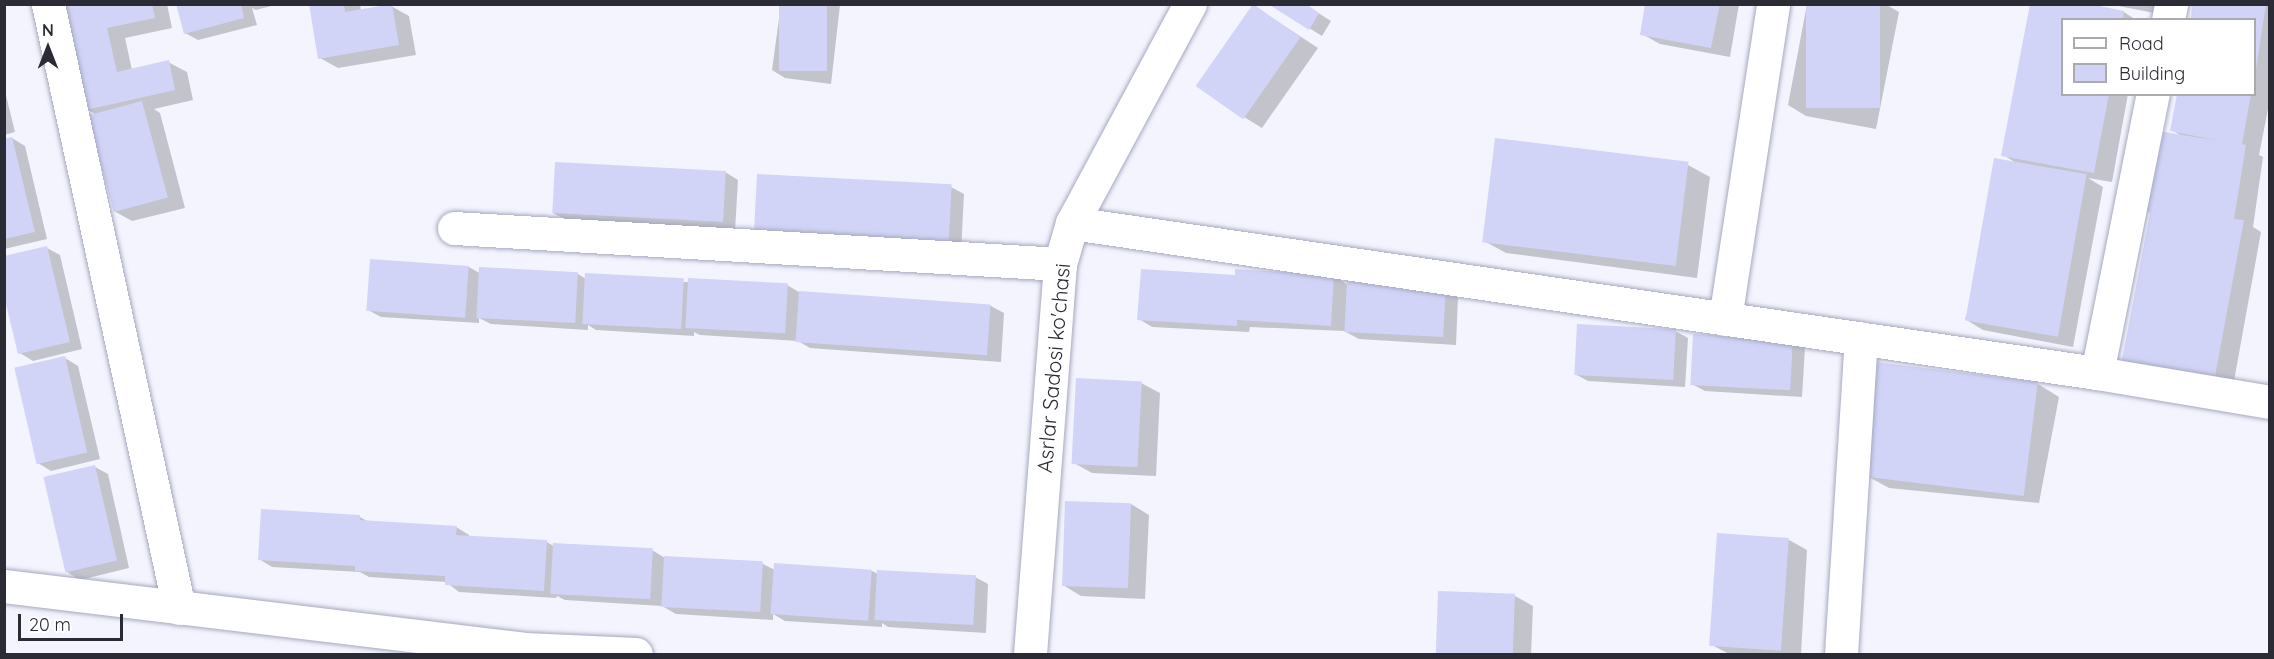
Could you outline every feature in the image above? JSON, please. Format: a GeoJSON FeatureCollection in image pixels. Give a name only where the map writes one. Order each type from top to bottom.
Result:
{"type":"FeatureCollection","features":[{"type":"Feature","properties":{"kind":"street"},"geometry":{"type":"LineString","coordinates":[[48,4],[179,608]]}},
{"type":"Feature","properties":{"kind":"street"},"geometry":{"type":"LineString","coordinates":[[1725,319],[1773,4]]}},
{"type":"Feature","properties":{"kind":"street","name":"Asrlar Sadosi ko'chasi"},"geometry":{"type":"LineString","coordinates":[[1030,654],[1060,264],[1072,223],[1183,7]]}},
{"type":"Feature","properties":{"kind":"street"},"geometry":{"type":"LineString","coordinates":[[2097,373],[2153,96]]}},
{"type":"Feature","properties":{"kind":"street"},"geometry":{"type":"LineString","coordinates":[[1072,223],[2097,373],[2270,402]]}},
{"type":"Feature","properties":{"kind":"street"},"geometry":{"type":"LineString","coordinates":[[454,228],[1060,264]]}},
{"type":"Feature","properties":{"kind":"street"},"geometry":{"type":"LineString","coordinates":[[1841,654],[1862,339]]}},
{"type":"Feature","properties":{"kind":"street"},"geometry":{"type":"LineString","coordinates":[[4,586],[525,652],[636,654]]}},
{"type":"Feature","properties":{"kind":"building"},"geometry":{"type":"Polygon","coordinates":[[[63,4],[152,4],[155,18],[107,28],[117,72],[169,60],[175,90],[86,110],[63,4]]]}},
{"type":"Feature","properties":{"kind":"building"},"geometry":{"type":"Polygon","coordinates":[[[176,4],[241,4],[244,18],[184,34],[176,4]]]}},
{"type":"Feature","properties":{"kind":"building"},"geometry":{"type":"Polygon","coordinates":[[[309,4],[344,4],[345,12],[392,4],[399,45],[318,59],[309,4]]]}},
{"type":"Feature","properties":{"kind":"building"},"geometry":{"type":"Polygon","coordinates":[[[779,4],[827,4],[827,71],[779,71],[779,4]]]}},
{"type":"Feature","properties":{"kind":"building"},"geometry":{"type":"Polygon","coordinates":[[[1253,4],[1301,37],[1243,119],[1196,86],[1253,4]]]}},
{"type":"Feature","properties":{"kind":"building"},"geometry":{"type":"Polygon","coordinates":[[[1268,4],[1306,4],[1319,13],[1309,30],[1268,4]]]}},
{"type":"Feature","properties":{"kind":"building"},"geometry":{"type":"Polygon","coordinates":[[[1645,4],[1720,4],[1711,48],[1640,35],[1645,4]]]}},
{"type":"Feature","properties":{"kind":"building"},"geometry":{"type":"Polygon","coordinates":[[[1806,4],[1880,4],[1880,108],[1806,108],[1806,4]]]}},
{"type":"Feature","properties":{"kind":"building"},"geometry":{"type":"Polygon","coordinates":[[[2030,4],[2090,4],[2124,11],[2123,18],[2061,18],[2061,96],[2109,96],[2094,173],[2001,156],[2030,4]]]}},
{"type":"Feature","properties":{"kind":"building"},"geometry":{"type":"Polygon","coordinates":[[[2192,4],[2266,4],[2256,69],[2256,18],[2191,18],[2192,4]]]}},
{"type":"Feature","properties":{"kind":"building"},"geometry":{"type":"Polygon","coordinates":[[[2177,96],[2251,96],[2242,144],[2246,145],[2234,219],[2244,220],[2214,382],[2121,365],[2150,213],[2146,212],[2158,131],[2220,141],[2170,131],[2177,96]]]}},
{"type":"Feature","properties":{"kind":"building"},"geometry":{"type":"Polygon","coordinates":[[[142,101],[168,198],[114,212],[88,115],[142,101]]]}},
{"type":"Feature","properties":{"kind":"building"},"geometry":{"type":"Polygon","coordinates":[[[12,137],[35,232],[4,239],[4,139],[12,137]]]}},
{"type":"Feature","properties":{"kind":"building"},"geometry":{"type":"Polygon","coordinates":[[[1495,138],[1689,162],[1676,266],[1482,242],[1495,138]]]}},
{"type":"Feature","properties":{"kind":"building"},"geometry":{"type":"Polygon","coordinates":[[[1994,158],[2087,174],[2058,337],[1965,320],[1994,158]]]}},
{"type":"Feature","properties":{"kind":"building"},"geometry":{"type":"Polygon","coordinates":[[[555,162],[726,171],[723,222],[552,213],[555,162]]]}},
{"type":"Feature","properties":{"kind":"building"},"geometry":{"type":"Polygon","coordinates":[[[757,174],[952,184],[948,246],[754,236],[757,174]]]}},
{"type":"Feature","properties":{"kind":"building"},"geometry":{"type":"Polygon","coordinates":[[[47,246],[70,342],[18,354],[4,296],[4,256],[47,246]]]}},
{"type":"Feature","properties":{"kind":"building"},"geometry":{"type":"Polygon","coordinates":[[[370,259],[469,266],[465,318],[366,311],[370,259]]]}},
{"type":"Feature","properties":{"kind":"building"},"geometry":{"type":"Polygon","coordinates":[[[479,267],[578,272],[575,323],[476,318],[479,267]]]}},
{"type":"Feature","properties":{"kind":"building"},"geometry":{"type":"Polygon","coordinates":[[[1141,269],[1235,275],[1235,269],[1334,275],[1331,326],[1237,320],[1237,326],[1137,320],[1141,269]]]}},
{"type":"Feature","properties":{"kind":"building"},"geometry":{"type":"Polygon","coordinates":[[[585,273],[684,278],[681,329],[582,324],[585,273]]]}},
{"type":"Feature","properties":{"kind":"building"},"geometry":{"type":"Polygon","coordinates":[[[688,278],[788,283],[785,333],[685,328],[688,278]]]}},
{"type":"Feature","properties":{"kind":"building"},"geometry":{"type":"Polygon","coordinates":[[[1347,281],[1446,286],[1443,337],[1344,332],[1347,281]]]}},
{"type":"Feature","properties":{"kind":"building"},"geometry":{"type":"Polygon","coordinates":[[[799,291],[991,304],[987,355],[795,342],[799,291]]]}},
{"type":"Feature","properties":{"kind":"building"},"geometry":{"type":"Polygon","coordinates":[[[1577,324],[1676,329],[1673,380],[1574,375],[1577,324]]]}},
{"type":"Feature","properties":{"kind":"building"},"geometry":{"type":"Polygon","coordinates":[[[1693,334],[1793,339],[1790,390],[1690,385],[1693,334]]]}},
{"type":"Feature","properties":{"kind":"building"},"geometry":{"type":"Polygon","coordinates":[[[65,356],[87,452],[37,464],[14,368],[65,356]]]}},
{"type":"Feature","properties":{"kind":"building"},"geometry":{"type":"Polygon","coordinates":[[[1876,362],[2038,382],[2024,496],[1862,476],[1876,362]]]}},
{"type":"Feature","properties":{"kind":"building"},"geometry":{"type":"Polygon","coordinates":[[[1076,378],[1142,381],[1137,467],[1071,464],[1076,378]]]}},
{"type":"Feature","properties":{"kind":"building"},"geometry":{"type":"Polygon","coordinates":[[[95,465],[117,560],[65,572],[43,477],[95,465]]]}},
{"type":"Feature","properties":{"kind":"building"},"geometry":{"type":"Polygon","coordinates":[[[1065,501],[1131,503],[1128,588],[1062,586],[1065,501]]]}},
{"type":"Feature","properties":{"kind":"building"},"geometry":{"type":"Polygon","coordinates":[[[261,509],[360,515],[360,520],[457,526],[456,535],[547,540],[544,591],[445,585],[445,576],[355,571],[355,566],[258,560],[261,509]]]}},
{"type":"Feature","properties":{"kind":"building"},"geometry":{"type":"Polygon","coordinates":[[[1717,533],[1789,538],[1781,651],[1709,646],[1717,533]]]}},
{"type":"Feature","properties":{"kind":"building"},"geometry":{"type":"Polygon","coordinates":[[[553,543],[653,548],[650,599],[550,594],[553,543]]]}},
{"type":"Feature","properties":{"kind":"building"},"geometry":{"type":"Polygon","coordinates":[[[664,556],[763,561],[760,612],[661,607],[664,556]]]}},
{"type":"Feature","properties":{"kind":"building"},"geometry":{"type":"Polygon","coordinates":[[[774,563],[872,570],[868,621],[770,614],[774,563]]]}},
{"type":"Feature","properties":{"kind":"building"},"geometry":{"type":"Polygon","coordinates":[[[877,570],[976,575],[973,625],[874,620],[877,570]]]}},
{"type":"Feature","properties":{"kind":"building"},"geometry":{"type":"Polygon","coordinates":[[[1438,591],[1515,594],[1513,654],[1436,654],[1438,591]]]}}]}
